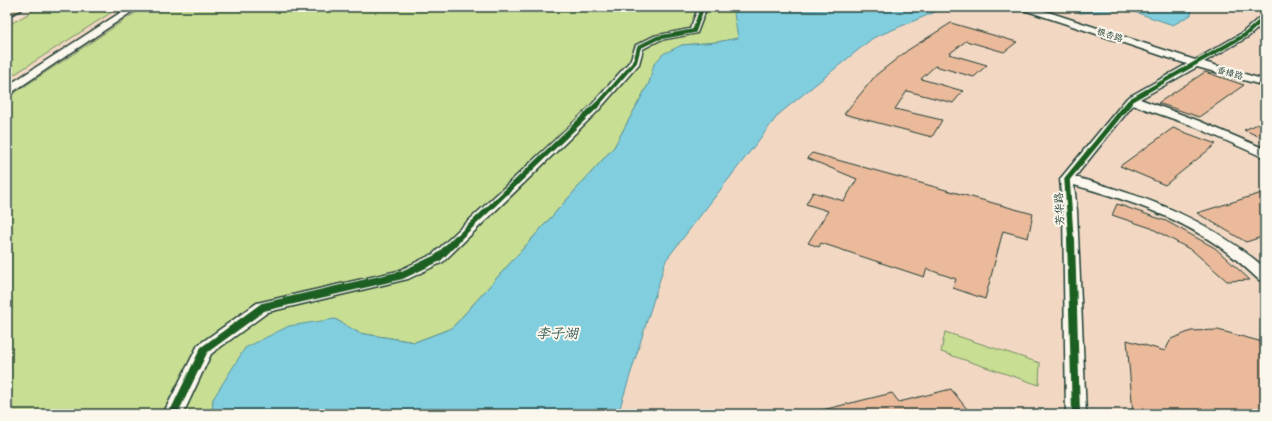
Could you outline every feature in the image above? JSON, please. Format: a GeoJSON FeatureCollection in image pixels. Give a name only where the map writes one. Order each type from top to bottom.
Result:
{"type":"FeatureCollection","features":[{"type":"Feature","properties":{"kind":"main road"},"geometry":{"type":"LineString","coordinates":[[7,12],[16,7]]}},
{"type":"Feature","properties":{"kind":"street"},"geometry":{"type":"LineString","coordinates":[[7,91],[135,7]]}},
{"type":"Feature","properties":{"kind":"street"},"geometry":{"type":"LineString","coordinates":[[173,414],[204,350],[263,307],[402,275],[438,258],[593,110],[635,62],[638,47],[657,38],[694,31],[701,11],[704,7]]}},
{"type":"Feature","properties":{"kind":"street","name":"银杏路"},"geometry":{"type":"LineString","coordinates":[[1024,7],[1195,63]]}},
{"type":"Feature","properties":{"kind":"street","name":"芳华路"},"geometry":{"type":"LineString","coordinates":[[1076,414],[1070,211],[1067,179],[1130,100],[1261,25],[1265,17]]}},
{"type":"Feature","properties":{"kind":"street","name":"香樟路"},"geometry":{"type":"LineString","coordinates":[[1195,63],[1265,83]]}},
{"type":"Feature","properties":{"kind":"street"},"geometry":{"type":"LineString","coordinates":[[1130,100],[1195,123],[1265,154]]}},
{"type":"Feature","properties":{"kind":"street"},"geometry":{"type":"LineString","coordinates":[[1067,179],[1122,193],[1165,210],[1222,241],[1265,276]]}},
{"type":"Feature","properties":{"kind":"shaded area"},"geometry":{"type":"Polygon","coordinates":[[[36,7],[1265,7],[1265,414],[7,414],[7,23],[36,7]]]}},
{"type":"Feature","properties":{"kind":"green space"},"geometry":{"type":"Polygon","coordinates":[[[40,7],[120,7],[7,79],[7,26],[40,7]]]}},
{"type":"Feature","properties":{"kind":"green space"},"geometry":{"type":"Polygon","coordinates":[[[144,7],[733,7],[739,38],[717,42],[682,45],[655,64],[649,83],[614,147],[452,328],[415,342],[359,333],[335,319],[213,399],[212,414],[7,414],[7,98],[144,7]]]}},
{"type":"Feature","properties":{"kind":"green space"},"geometry":{"type":"Polygon","coordinates":[[[945,332],[1040,363],[1039,385],[941,352],[945,332]]]}},
{"type":"Feature","properties":{"kind":"water","name":"李子湖"},"geometry":{"type":"Polygon","coordinates":[[[733,7],[787,7],[796,10],[833,9],[839,7],[929,7],[929,9],[935,12],[873,38],[779,114],[666,260],[618,414],[212,414],[213,399],[245,348],[289,326],[335,319],[359,333],[415,342],[452,328],[614,147],[649,83],[654,64],[663,54],[682,45],[717,42],[738,38],[733,7]]]}},
{"type":"Feature","properties":{"kind":"water"},"geometry":{"type":"Polygon","coordinates":[[[1074,7],[1179,7],[1192,10],[1191,15],[1173,25],[1129,10],[1080,13],[1074,7]]]}},
{"type":"Feature","properties":{"kind":"building"},"geometry":{"type":"Polygon","coordinates":[[[951,23],[1017,42],[1004,52],[966,41],[949,54],[987,65],[974,77],[935,66],[921,79],[963,91],[953,103],[907,91],[895,109],[942,120],[932,137],[844,114],[876,75],[908,50],[951,23]]]}},
{"type":"Feature","properties":{"kind":"building"},"geometry":{"type":"Polygon","coordinates":[[[1205,72],[1244,85],[1199,117],[1158,103],[1205,72]]]}},
{"type":"Feature","properties":{"kind":"building"},"geometry":{"type":"Polygon","coordinates":[[[1265,121],[1265,139],[1244,130],[1265,121]]]}},
{"type":"Feature","properties":{"kind":"building"},"geometry":{"type":"Polygon","coordinates":[[[1173,128],[1216,144],[1165,185],[1120,166],[1173,128]]]}},
{"type":"Feature","properties":{"kind":"building"},"geometry":{"type":"Polygon","coordinates":[[[812,153],[1033,214],[1028,238],[1003,231],[985,299],[953,288],[956,279],[927,269],[924,277],[821,243],[819,247],[808,243],[828,211],[806,204],[813,192],[844,201],[857,179],[807,158],[812,153]]]}},
{"type":"Feature","properties":{"kind":"building"},"geometry":{"type":"Polygon","coordinates":[[[1265,192],[1265,236],[1246,242],[1197,213],[1265,192]]]}},
{"type":"Feature","properties":{"kind":"building"},"geometry":{"type":"Polygon","coordinates":[[[1117,204],[1166,221],[1215,248],[1250,280],[1227,281],[1193,251],[1151,228],[1112,215],[1117,204]]]}},
{"type":"Feature","properties":{"kind":"building"},"geometry":{"type":"Polygon","coordinates":[[[1218,330],[1259,341],[1265,345],[1265,414],[1133,414],[1127,340],[1165,351],[1171,339],[1191,331],[1218,330]]]}},
{"type":"Feature","properties":{"kind":"building"},"geometry":{"type":"Polygon","coordinates":[[[951,389],[971,414],[806,414],[892,393],[899,402],[951,389]]]}},
{"type":"Feature","properties":{"kind":"cycle path"},"geometry":{"type":"LineString","coordinates":[[173,414],[204,350],[263,307],[402,275],[438,258],[593,110],[635,62],[639,47],[657,38],[694,31],[701,11],[705,7]]}},
{"type":"Feature","properties":{"kind":"cycle path"},"geometry":{"type":"LineString","coordinates":[[1076,414],[1070,211],[1067,179],[1131,100],[1245,35],[1265,17]]}}]}
